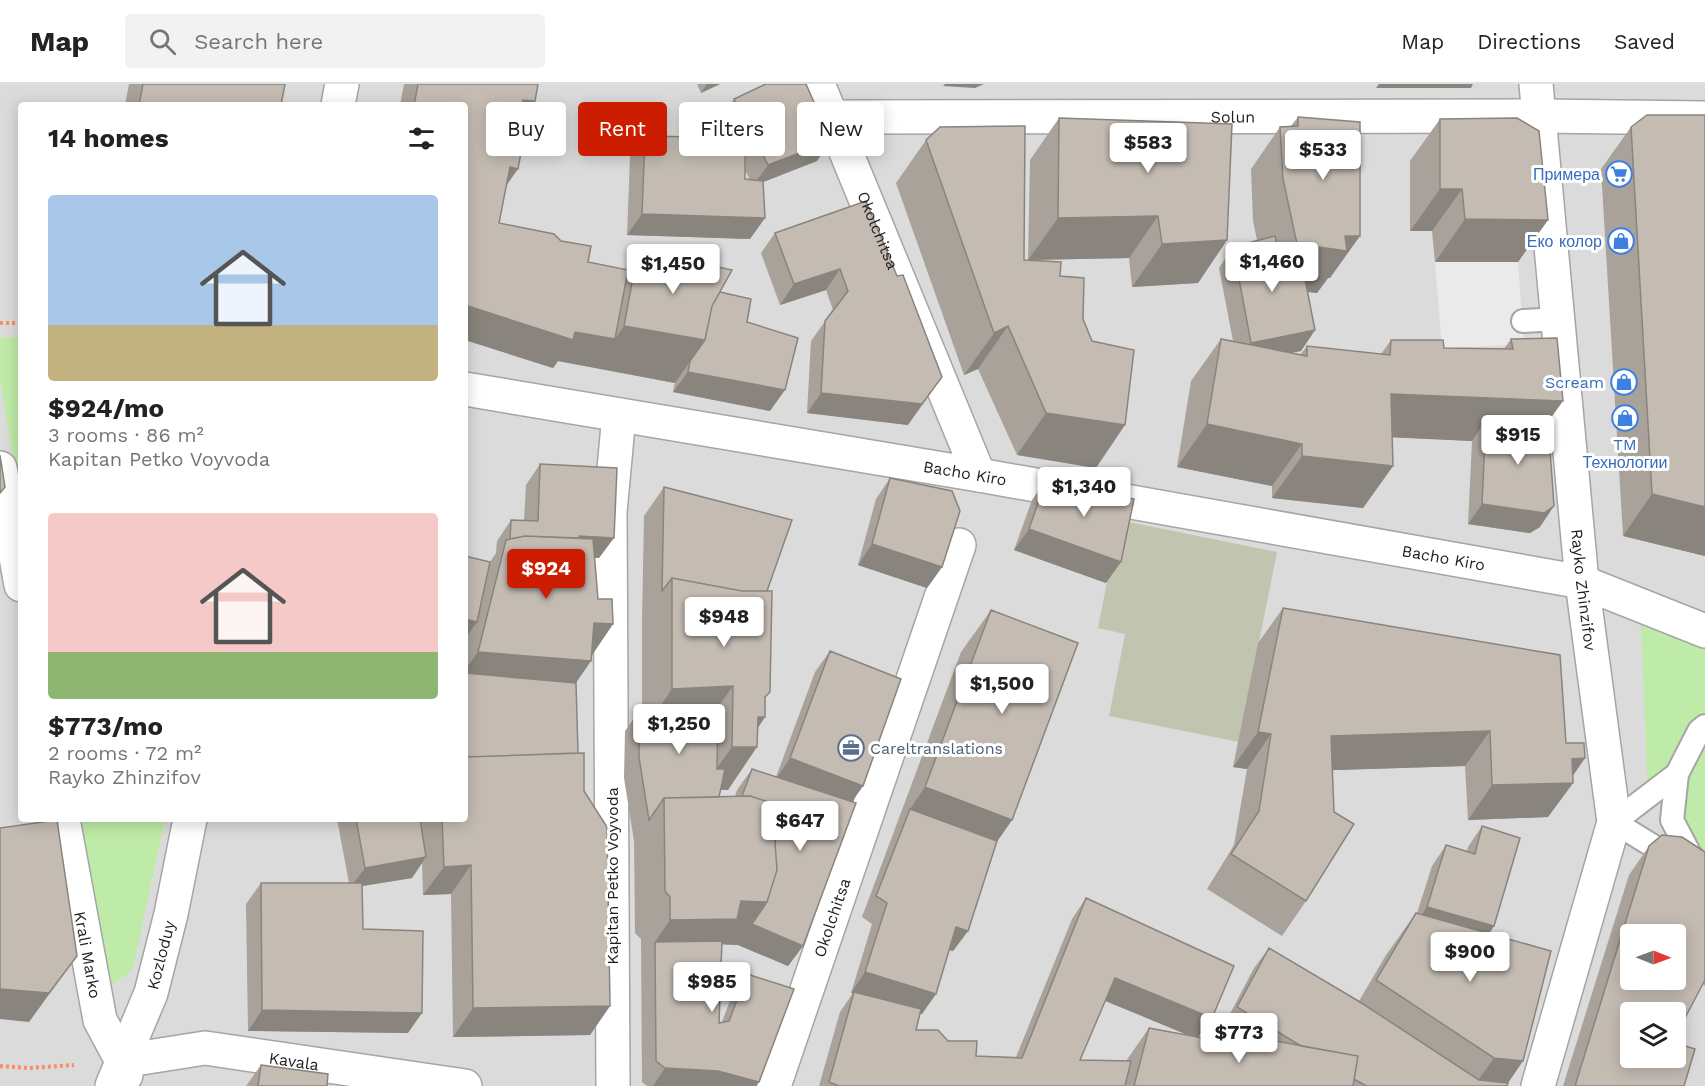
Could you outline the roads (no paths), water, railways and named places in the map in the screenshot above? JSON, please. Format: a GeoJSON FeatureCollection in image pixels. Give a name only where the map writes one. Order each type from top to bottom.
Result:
{"type":"FeatureCollection","features":[{"type":"Feature","properties":{"kind":"street"},"geometry":{"type":"LineString","coordinates":[[339,102],[342,84]]}},
{"type":"Feature","properties":{"kind":"street","name":"Okolchitsa"},"geometry":{"type":"LineString","coordinates":[[818,84],[826,102]]}},
{"type":"Feature","properties":{"kind":"street","name":"Solun"},"geometry":{"type":"LineString","coordinates":[[884,116],[1537,100],[1705,118]]}},
{"type":"Feature","properties":{"kind":"street","name":"Rayko Zhinzifov"},"geometry":{"type":"LineString","coordinates":[[1537,100],[1558,319],[1552,358],[1614,822],[1538,1086]]}},
{"type":"Feature","properties":{"kind":"street","name":"Okolchitsa"},"geometry":{"type":"LineString","coordinates":[[849,156],[979,476]]}},
{"type":"Feature","properties":{"kind":"street","name":"Bacho Kiro"},"geometry":{"type":"LineString","coordinates":[[468,390],[1582,582],[1705,631]]}},
{"type":"Feature","properties":{"kind":"street","name":"Kapitan Petko Voyvoda"},"geometry":{"type":"LineString","coordinates":[[613,1086],[610,512],[619,416]]}},
{"type":"Feature","properties":{"kind":"street"},"geometry":{"type":"LineString","coordinates":[[0,468],[18,568]]}},
{"type":"Feature","properties":{"kind":"street","name":"Okolchitsa"},"geometry":{"type":"LineString","coordinates":[[774,1086],[959,544]]}},
{"type":"Feature","properties":{"kind":"street","name":"Krali Marko"},"geometry":{"type":"LineString","coordinates":[[64,822],[100,1020],[121,1078]]}},
{"type":"Feature","properties":{"kind":"street","name":"Kozloduy"},"geometry":{"type":"LineString","coordinates":[[121,1078],[151,993],[171,914],[189,822]]}},
{"type":"Feature","properties":{"kind":"street","name":"Kavala"},"geometry":{"type":"LineString","coordinates":[[121,1078],[205,1048],[465,1086]]}},
{"type":"Feature","properties":{"kind":"lane"},"geometry":{"type":"LineString","coordinates":[[1523,321],[1558,319]]}},
{"type":"Feature","properties":{"kind":"lane"},"geometry":{"type":"LineString","coordinates":[[1703,877],[1672,820],[1677,774],[1699,731],[1705,726]]}},
{"type":"Feature","properties":{"kind":"lane"},"geometry":{"type":"LineString","coordinates":[[1677,774],[1614,822],[1703,877]]}},
{"type":"Feature","properties":{"kind":"place","name":"Примера"},"geometry":{"type":"Point","coordinates":[1619,174]}},
{"type":"Feature","properties":{"kind":"place","name":"Еко колор"},"geometry":{"type":"Point","coordinates":[1621,241]}},
{"type":"Feature","properties":{"kind":"place","name":"Scream"},"geometry":{"type":"Point","coordinates":[1624,382]}},
{"type":"Feature","properties":{"kind":"place","name":"TM Технологии"},"geometry":{"type":"Point","coordinates":[1625,418]}},
{"type":"Feature","properties":{"kind":"place","name":"Careltranslations"},"geometry":{"type":"Point","coordinates":[851,748]}}]}
